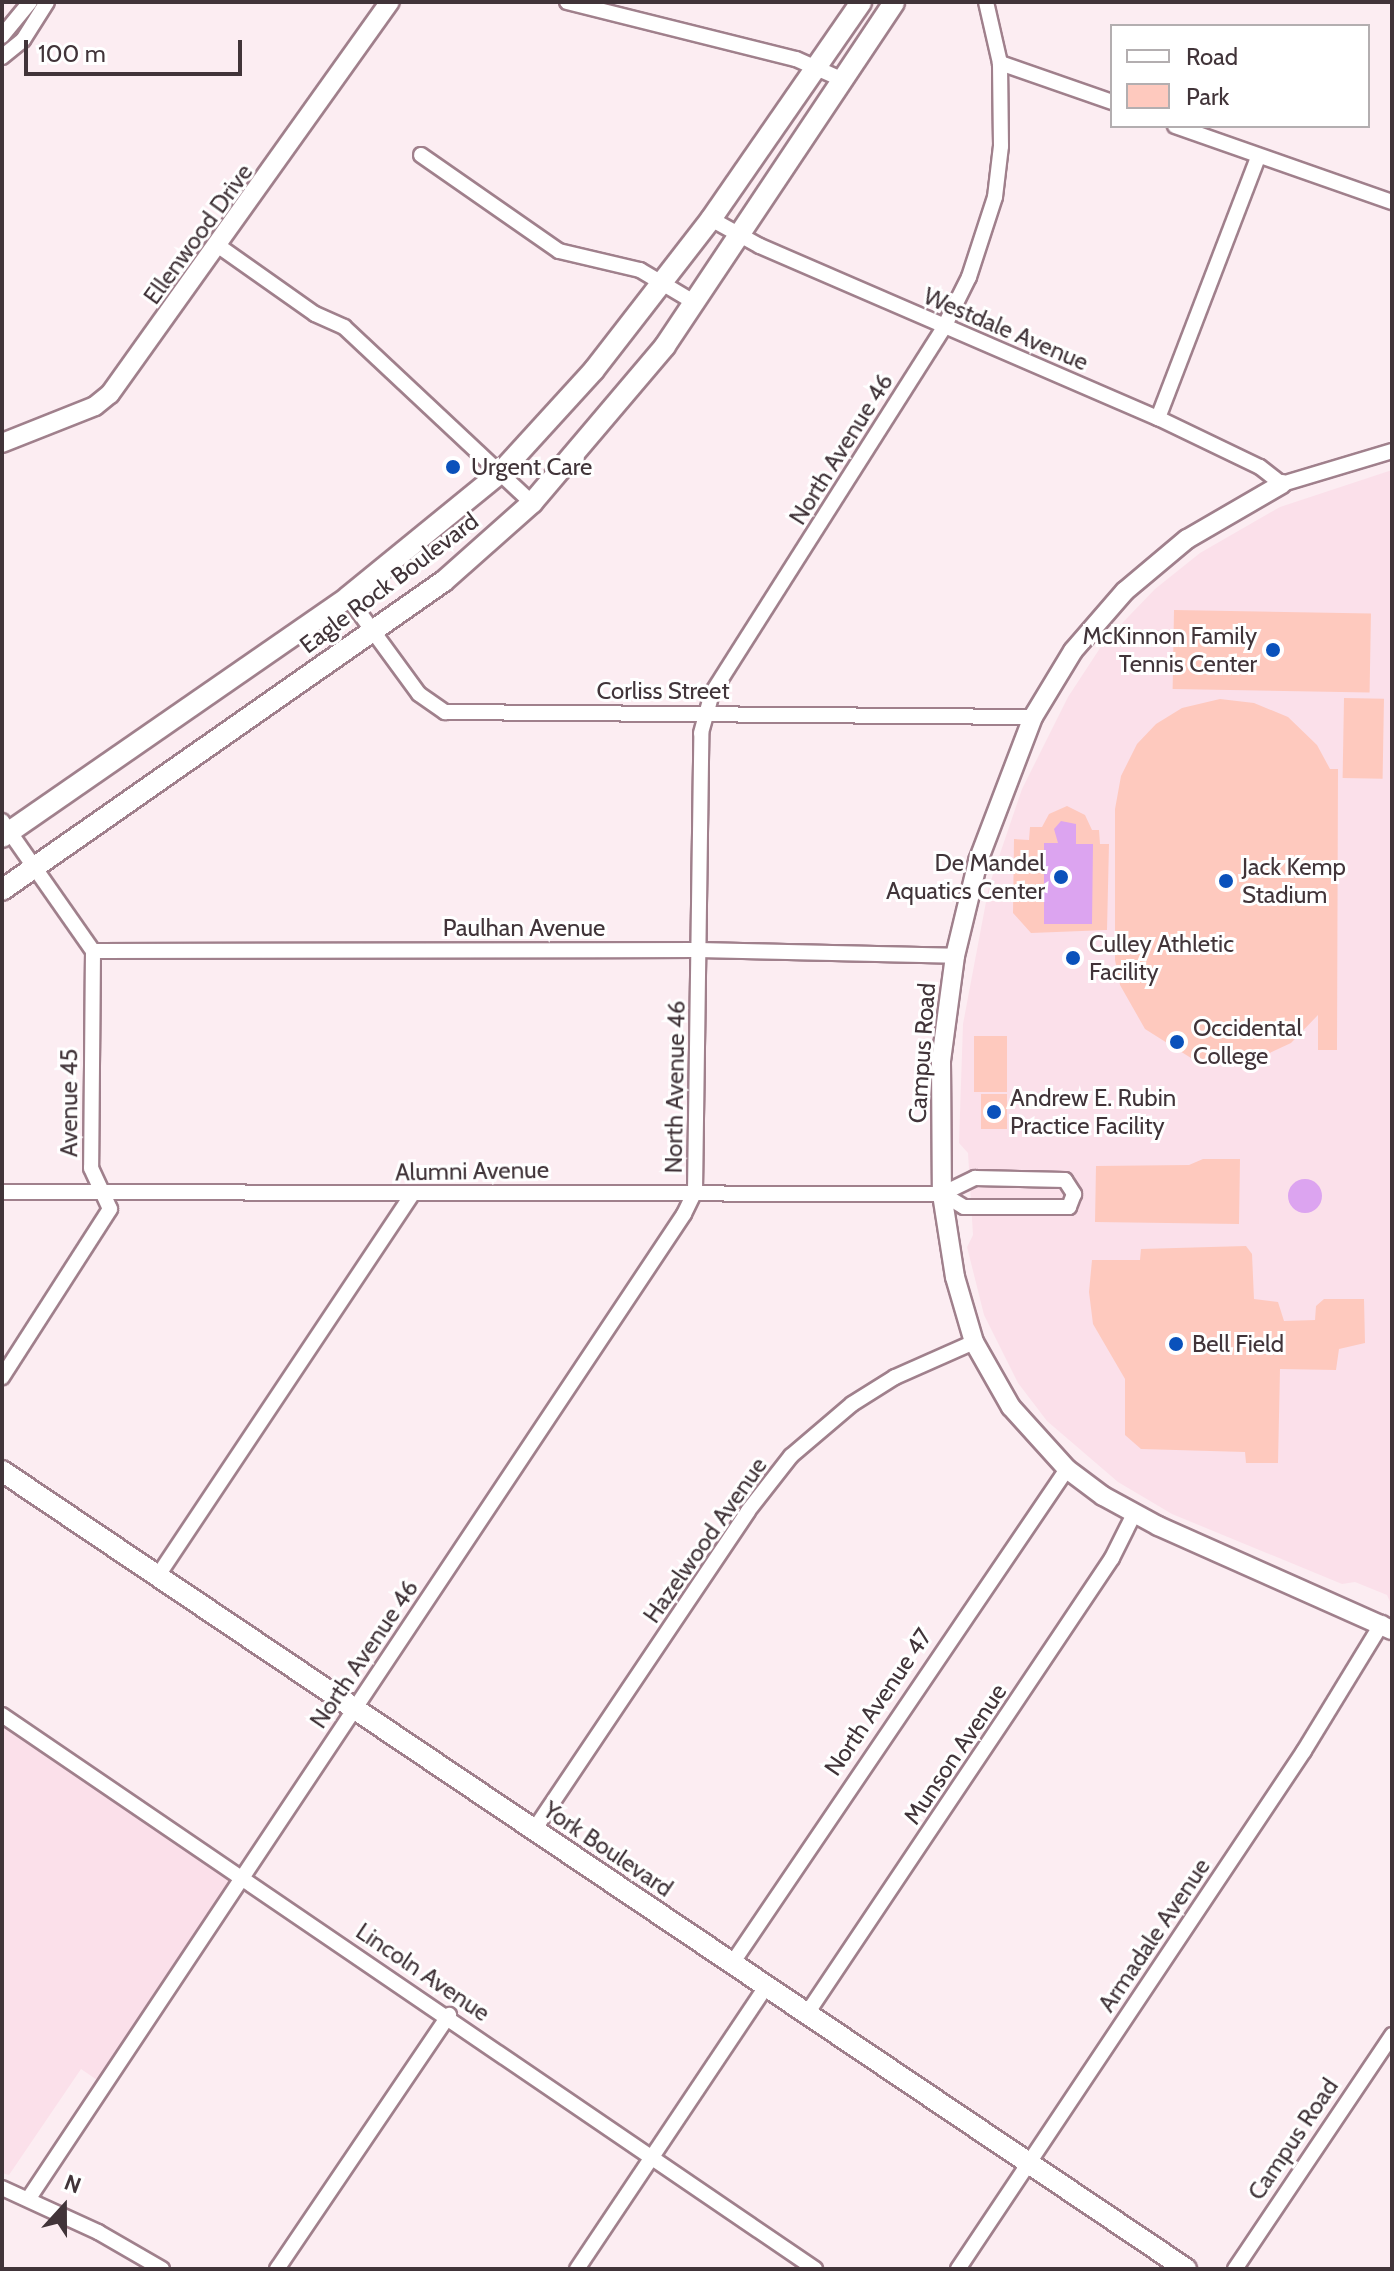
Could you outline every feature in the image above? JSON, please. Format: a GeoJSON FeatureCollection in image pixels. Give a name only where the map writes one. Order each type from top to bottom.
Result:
{"type":"FeatureCollection","features":[{"type":"Feature","properties":{"kind":"main road","name":"Eagle Rock Boulevard"},"geometry":{"type":"LineString","coordinates":[[4,830],[348,597],[500,473],[587,378],[711,219],[861,2]]}},
{"type":"Feature","properties":{"kind":"main road","name":"Eagle Rock Boulevard"},"geometry":{"type":"LineString","coordinates":[[2,890],[449,577],[532,503],[632,390],[739,237],[894,2]]}},
{"type":"Feature","properties":{"kind":"main road","name":"York Boulevard"},"geometry":{"type":"LineString","coordinates":[[2,1471],[1186,2269]]}},
{"type":"Feature","properties":{"kind":"street"},"geometry":{"type":"LineString","coordinates":[[2,36],[30,2]]}},
{"type":"Feature","properties":{"kind":"street"},"geometry":{"type":"LineString","coordinates":[[2,57],[23,40],[47,2]]}},
{"type":"Feature","properties":{"kind":"street","name":"Ellenwood Drive"},"geometry":{"type":"LineString","coordinates":[[2,443],[95,406],[110,394],[220,247],[390,2]]}},
{"type":"Feature","properties":{"kind":"street"},"geometry":{"type":"LineString","coordinates":[[567,2],[816,65],[841,79]]}},
{"type":"Feature","properties":{"kind":"street","name":"North Avenue 46"},"geometry":{"type":"LineString","coordinates":[[29,2198],[240,1876],[684,1214],[695,1191],[701,733],[705,714],[712,693],[944,327],[969,277],[995,197],[1001,146],[1000,63],[986,2]]}},
{"type":"Feature","properties":{"kind":"street"},"geometry":{"type":"LineString","coordinates":[[1000,63],[1110,101]]}},
{"type":"Feature","properties":{"kind":"street"},"geometry":{"type":"LineString","coordinates":[[1180,128],[1392,202]]}},
{"type":"Feature","properties":{"kind":"street"},"geometry":{"type":"LineString","coordinates":[[421,155],[559,251],[640,270],[694,302]]}},
{"type":"Feature","properties":{"kind":"street"},"geometry":{"type":"LineString","coordinates":[[1158,418],[1258,157]]}},
{"type":"Feature","properties":{"kind":"street","name":"Westdale Avenue"},"geometry":{"type":"LineString","coordinates":[[711,219],[739,237],[1158,418],[1260,467],[1282,484]]}},
{"type":"Feature","properties":{"kind":"street"},"geometry":{"type":"LineString","coordinates":[[220,247],[315,314],[344,327],[532,503]]}},
{"type":"Feature","properties":{"kind":"street","name":"Campus Road"},"geometry":{"type":"LineString","coordinates":[[1387,1626],[1134,1514],[1067,1469],[1011,1407],[974,1342],[955,1277],[942,1194],[941,1061],[955,956],[978,861],[1033,717],[1073,651],[1125,591],[1187,539],[1282,484],[1392,451]]}},
{"type":"Feature","properties":{"kind":"street","name":"Corliss Street"},"geometry":{"type":"LineString","coordinates":[[348,597],[419,694],[445,712],[1033,717]]}},
{"type":"Feature","properties":{"kind":"street"},"geometry":{"type":"LineString","coordinates":[[4,830],[93,951]]}},
{"type":"Feature","properties":{"kind":"street","name":"Paulhan Avenue"},"geometry":{"type":"LineString","coordinates":[[93,951],[698,950],[955,956]]}},
{"type":"Feature","properties":{"kind":"street","name":"Avenue 45"},"geometry":{"type":"LineString","coordinates":[[2,1377],[108,1219],[103,1193],[91,1168],[93,951]]}},
{"type":"Feature","properties":{"kind":"street","name":"Alumni Avenue"},"geometry":{"type":"LineString","coordinates":[[2,1192],[412,1194],[695,1191],[942,1194],[975,1178],[1065,1180],[1074,1194],[1069,1207],[964,1207],[942,1194]]}},
{"type":"Feature","properties":{"kind":"street"},"geometry":{"type":"LineString","coordinates":[[157,1577],[412,1194]]}},
{"type":"Feature","properties":{"kind":"street","name":"Hazelwood Avenue"},"geometry":{"type":"LineString","coordinates":[[534,1830],[748,1511],[791,1456],[884,1384],[974,1342]]}},
{"type":"Feature","properties":{"kind":"street","name":"North Avenue 47"},"geometry":{"type":"LineString","coordinates":[[731,1965],[1067,1469]]}},
{"type":"Feature","properties":{"kind":"street","name":"Munson Avenue"},"geometry":{"type":"LineString","coordinates":[[806,2015],[1112,1558],[1134,1514]]}},
{"type":"Feature","properties":{"kind":"street","name":"Armadale Avenue"},"geometry":{"type":"LineString","coordinates":[[958,2269],[1387,1626]]}},
{"type":"Feature","properties":{"kind":"street","name":"Lincoln Avenue"},"geometry":{"type":"LineString","coordinates":[[2,1715],[449,2015],[652,2159],[815,2269]]}},
{"type":"Feature","properties":{"kind":"street"},"geometry":{"type":"LineString","coordinates":[[577,2269],[766,1987]]}},
{"type":"Feature","properties":{"kind":"street"},"geometry":{"type":"LineString","coordinates":[[277,2269],[449,2015]]}},
{"type":"Feature","properties":{"kind":"street","name":"Campus Road"},"geometry":{"type":"LineString","coordinates":[[1235,2269],[1392,2035]]}},
{"type":"Feature","properties":{"kind":"street"},"geometry":{"type":"LineString","coordinates":[[2,2188],[29,2198],[162,2269]]}},
{"type":"Feature","properties":{"kind":"shaded area","name":"Occidental College"},"geometry":{"type":"Polygon","coordinates":[[[1392,470],[1392,1606],[1387,1595],[1355,1582],[1342,1584],[1172,1514],[1118,1482],[1047,1421],[1018,1383],[984,1315],[967,1247],[973,1235],[968,1153],[959,1143],[963,1024],[989,886],[1022,789],[1068,697],[1104,642],[1155,589],[1200,553],[1280,507],[1392,470]]]}},
{"type":"Feature","properties":{"kind":"shaded area"},"geometry":{"type":"Polygon","coordinates":[[[1061,821],[1076,824],[1076,844],[1093,844],[1092,924],[1044,924],[1044,843],[1058,843],[1054,829],[1061,821]]]}},
{"type":"Feature","properties":{"kind":"shaded area"},"geometry":{"type":"Polygon","coordinates":[[[1305,1179],[1317,1184],[1322,1196],[1317,1208],[1305,1213],[1293,1208],[1288,1196],[1293,1184],[1305,1179]]]}},
{"type":"Feature","properties":{"kind":"shaded area"},"geometry":{"type":"Polygon","coordinates":[[[2,1719],[236,1877],[103,2084],[81,2069],[9,2175],[2,2173],[2,1719]]]}},
{"type":"Feature","properties":{"kind":"green space","name":"McKinnon Family Tennis Center"},"geometry":{"type":"Polygon","coordinates":[[[1174,610],[1371,613],[1370,692],[1173,689],[1174,610]]]}},
{"type":"Feature","properties":{"kind":"green space"},"geometry":{"type":"Polygon","coordinates":[[[1344,698],[1384,699],[1383,779],[1343,778],[1344,698]]]}},
{"type":"Feature","properties":{"kind":"green space","name":"Jack Kemp Stadium"},"geometry":{"type":"Polygon","coordinates":[[[1220,699],[1254,703],[1288,717],[1317,745],[1330,769],[1338,769],[1337,1050],[1318,1050],[1318,1015],[1291,1043],[1259,1058],[1225,1063],[1191,1058],[1145,1029],[1120,985],[1115,960],[1115,809],[1121,776],[1137,744],[1156,724],[1182,708],[1220,699]]]}},
{"type":"Feature","properties":{"kind":"green space","name":"De Mandel Aquatics Center"},"geometry":{"type":"Polygon","coordinates":[[[1067,806],[1085,815],[1092,830],[1099,830],[1100,844],[1109,844],[1107,930],[1031,933],[1013,913],[1014,839],[1029,840],[1030,827],[1042,827],[1049,814],[1067,806]]]}},
{"type":"Feature","properties":{"kind":"green space"},"geometry":{"type":"Polygon","coordinates":[[[974,1036],[1007,1036],[1007,1092],[974,1092],[974,1036]]]}},
{"type":"Feature","properties":{"kind":"green space","name":"Andrew E. Rubin Practice Facility"},"geometry":{"type":"Polygon","coordinates":[[[981,1094],[1007,1094],[1007,1129],[981,1129],[981,1094]]]}},
{"type":"Feature","properties":{"kind":"green space"},"geometry":{"type":"Polygon","coordinates":[[[1203,1159],[1240,1159],[1239,1224],[1095,1222],[1096,1166],[1189,1165],[1203,1159]]]}},
{"type":"Feature","properties":{"kind":"green space"},"geometry":{"type":"Polygon","coordinates":[[[1246,1246],[1252,1254],[1254,1299],[1278,1302],[1284,1321],[1315,1320],[1316,1306],[1324,1299],[1364,1299],[1365,1343],[1339,1349],[1336,1370],[1280,1369],[1278,1463],[1246,1463],[1245,1452],[1141,1449],[1125,1435],[1125,1379],[1093,1324],[1089,1292],[1092,1260],[1140,1260],[1141,1249],[1246,1246]]]}},
{"type":"Feature","properties":{"kind":"place","name":"Urgent Care"},"geometry":{"type":"Point","coordinates":[453,467]}},
{"type":"Feature","properties":{"kind":"place","name":"McKinnon Family Tennis Center"},"geometry":{"type":"Point","coordinates":[1273,650]}},
{"type":"Feature","properties":{"kind":"place","name":"De Mandel Aquatics Center"},"geometry":{"type":"Point","coordinates":[1061,877]}},
{"type":"Feature","properties":{"kind":"place","name":"Jack Kemp Stadium"},"geometry":{"type":"Point","coordinates":[1226,881]}},
{"type":"Feature","properties":{"kind":"place","name":"Culley Athletic Facility"},"geometry":{"type":"Point","coordinates":[1073,958]}},
{"type":"Feature","properties":{"kind":"place","name":"Occidental College"},"geometry":{"type":"Point","coordinates":[1177,1042]}},
{"type":"Feature","properties":{"kind":"place","name":"Andrew E. Rubin Practice Facility"},"geometry":{"type":"Point","coordinates":[994,1112]}},
{"type":"Feature","properties":{"kind":"place","name":"Bell Field"},"geometry":{"type":"Point","coordinates":[1176,1344]}}]}
